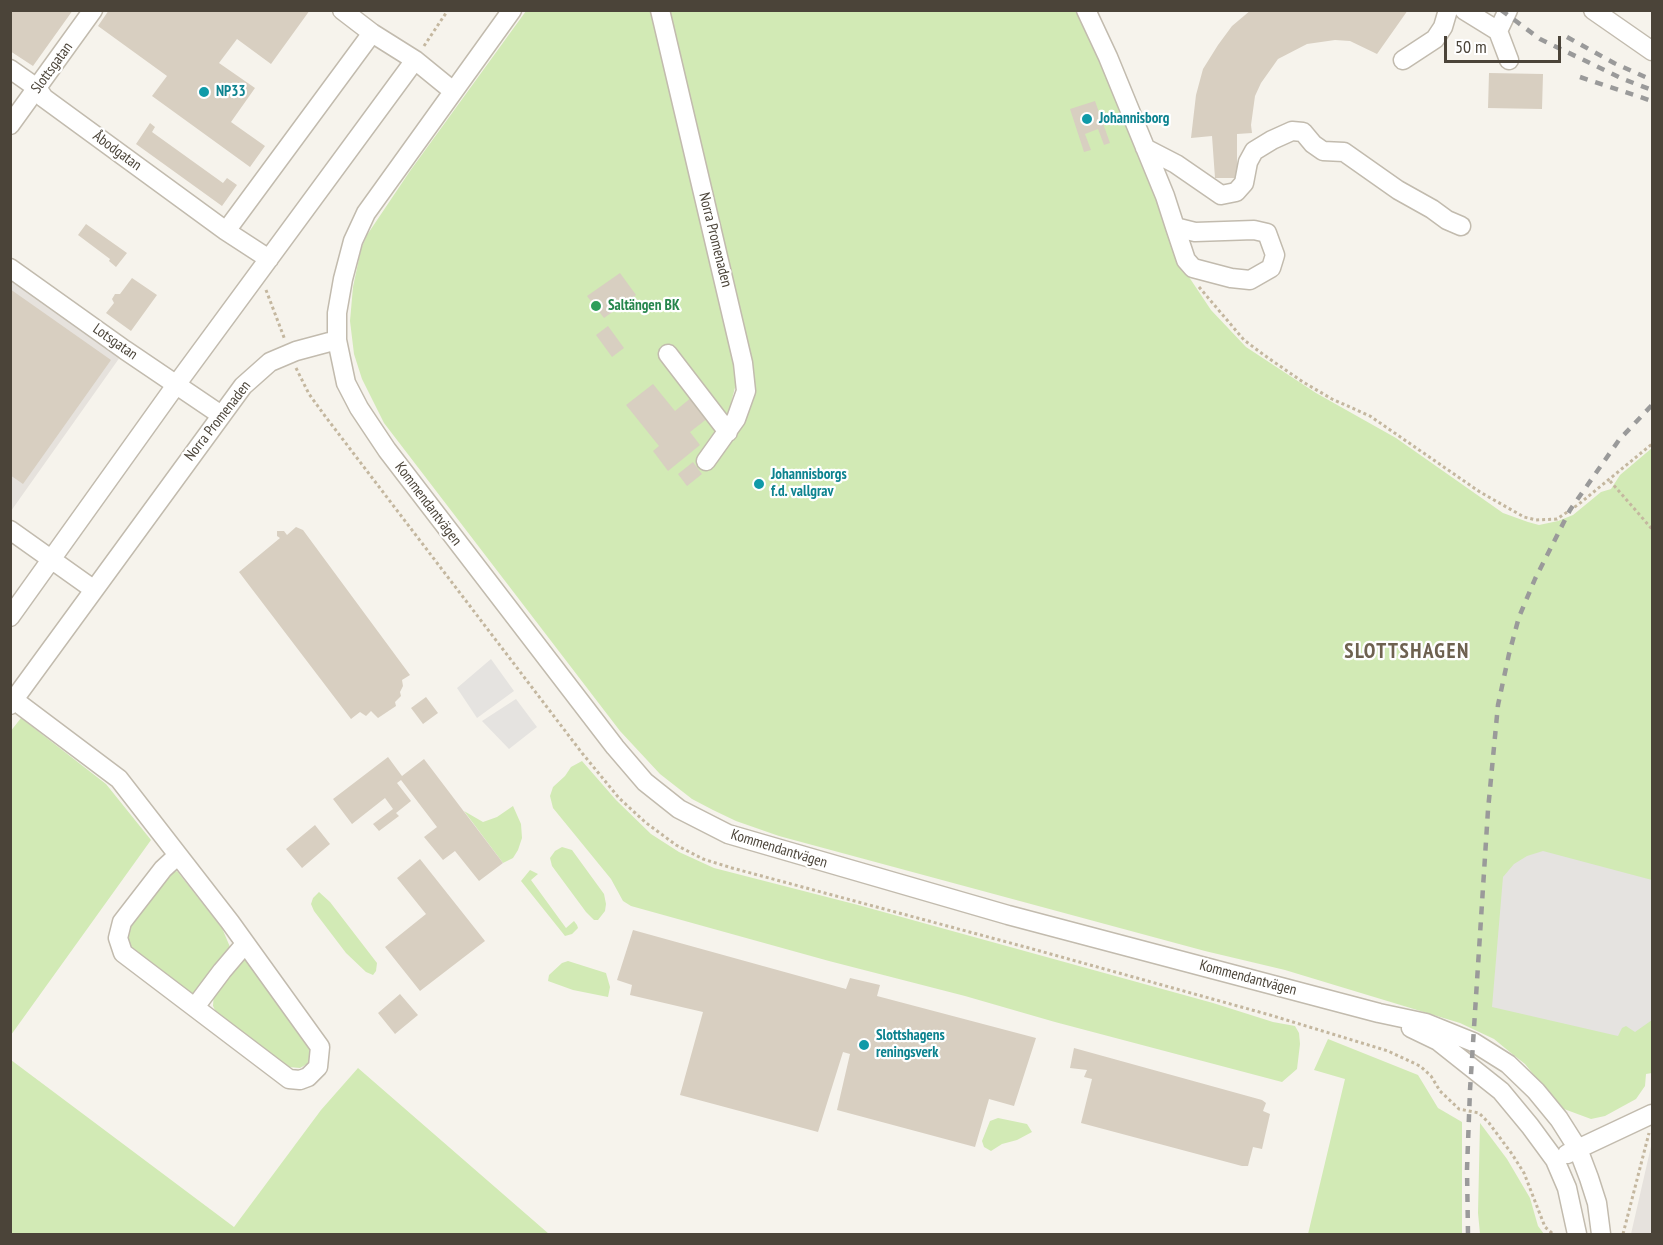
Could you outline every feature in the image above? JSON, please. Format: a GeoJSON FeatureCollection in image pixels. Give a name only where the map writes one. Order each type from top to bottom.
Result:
{"type":"FeatureCollection","features":[{"type":"Feature","properties":{"kind":"street","name":"Slottsgatan"},"geometry":{"type":"LineString","coordinates":[[10,124],[93,10]]}},
{"type":"Feature","properties":{"kind":"street"},"geometry":{"type":"LineString","coordinates":[[342,10],[372,33],[415,60],[453,91]]}},
{"type":"Feature","properties":{"kind":"street"},"geometry":{"type":"LineString","coordinates":[[337,340],[343,279],[354,241],[366,213],[512,10]]}},
{"type":"Feature","properties":{"kind":"street","name":"Norra Promenaden"},"geometry":{"type":"LineString","coordinates":[[660,10],[743,363],[746,391],[736,419],[706,461]]}},
{"type":"Feature","properties":{"kind":"street"},"geometry":{"type":"LineString","coordinates":[[1086,10],[1108,57],[1165,196],[1175,227],[1186,260],[1193,268],[1231,278],[1250,280],[1271,268],[1275,255],[1267,232],[1254,230],[1195,232],[1175,227]]}},
{"type":"Feature","properties":{"kind":"street"},"geometry":{"type":"LineString","coordinates":[[1403,60],[1435,39],[1443,27],[1448,10]]}},
{"type":"Feature","properties":{"kind":"street"},"geometry":{"type":"LineString","coordinates":[[1464,10],[1498,31],[1509,60]]}},
{"type":"Feature","properties":{"kind":"street"},"geometry":{"type":"LineString","coordinates":[[1498,31],[1508,10]]}},
{"type":"Feature","properties":{"kind":"street"},"geometry":{"type":"LineString","coordinates":[[1593,10],[1653,51]]}},
{"type":"Feature","properties":{"kind":"street"},"geometry":{"type":"LineString","coordinates":[[266,264],[226,231],[372,33]]}},
{"type":"Feature","properties":{"kind":"street"},"geometry":{"type":"LineString","coordinates":[[10,617],[176,385],[415,60]]}},
{"type":"Feature","properties":{"kind":"street","name":"Åbodgatan"},"geometry":{"type":"LineString","coordinates":[[10,69],[37,88],[44,98],[226,231]]}},
{"type":"Feature","properties":{"kind":"street"},"geometry":{"type":"LineString","coordinates":[[1145,148],[1176,164],[1221,195],[1236,192],[1244,183],[1248,162],[1254,151],[1292,131],[1303,132],[1313,144],[1323,151],[1344,152],[1398,190],[1461,226]]}},
{"type":"Feature","properties":{"kind":"street","name":"Lotsgatan"},"geometry":{"type":"LineString","coordinates":[[10,268],[220,415]]}},
{"type":"Feature","properties":{"kind":"street","name":"Norra Promenaden"},"geometry":{"type":"LineString","coordinates":[[12,702],[243,386],[270,362],[337,340]]}},
{"type":"Feature","properties":{"kind":"street","name":"Kommendantvägen"},"geometry":{"type":"LineString","coordinates":[[337,340],[346,383],[359,408],[387,450],[615,747],[645,782],[679,809],[728,834],[796,854],[1008,915],[1379,1013],[1426,1023],[1473,1042],[1508,1064],[1542,1098],[1559,1119],[1578,1149],[1597,1203],[1601,1234]]}},
{"type":"Feature","properties":{"kind":"street"},"geometry":{"type":"LineString","coordinates":[[668,354],[728,432]]}},
{"type":"Feature","properties":{"kind":"street"},"geometry":{"type":"LineString","coordinates":[[10,530],[93,590]]}},
{"type":"Feature","properties":{"kind":"street"},"geometry":{"type":"LineString","coordinates":[[12,702],[119,779],[245,944],[320,1047],[318,1067],[308,1077],[300,1080],[289,1079],[123,953],[118,938],[122,922],[163,868],[177,856]]}},
{"type":"Feature","properties":{"kind":"street"},"geometry":{"type":"LineString","coordinates":[[195,1007],[245,944]]}},
{"type":"Feature","properties":{"kind":"street","name":"Kommendantvägen"},"geometry":{"type":"LineString","coordinates":[[1379,1013],[1438,1041],[1501,1091],[1555,1160],[1567,1188],[1577,1234]]}},
{"type":"Feature","properties":{"kind":"street"},"geometry":{"type":"LineString","coordinates":[[1555,1160],[1578,1149],[1651,1123]]}},
{"type":"Feature","properties":{"kind":"path"},"geometry":{"type":"LineString","coordinates":[[415,60],[448,10]]}},
{"type":"Feature","properties":{"kind":"path"},"geometry":{"type":"LineString","coordinates":[[266,264],[264,287],[290,354],[309,394],[582,753],[619,798],[676,846],[703,859],[732,868],[1270,1015],[1388,1051],[1420,1066],[1431,1076],[1451,1104],[1459,1109],[1479,1113],[1489,1123],[1524,1173],[1545,1227],[1553,1234]]}},
{"type":"Feature","properties":{"kind":"path"},"geometry":{"type":"LineString","coordinates":[[1193,268],[1198,286],[1244,340],[1303,382],[1332,399],[1370,416],[1436,463],[1508,510],[1524,517],[1536,520],[1557,519],[1653,444]]}},
{"type":"Feature","properties":{"kind":"path"},"geometry":{"type":"LineString","coordinates":[[1609,480],[1653,529]]}},
{"type":"Feature","properties":{"kind":"path"},"geometry":{"type":"LineString","coordinates":[[1623,1234],[1651,1123]]}},
{"type":"Feature","properties":{"kind":"shaded area"},"geometry":{"type":"Polygon","coordinates":[[[11,268],[125,350],[11,511],[11,268]]]}},
{"type":"Feature","properties":{"kind":"shaded area"},"geometry":{"type":"Polygon","coordinates":[[[491,659],[514,691],[477,718],[457,688],[491,659]]]}},
{"type":"Feature","properties":{"kind":"shaded area"},"geometry":{"type":"Polygon","coordinates":[[[516,699],[537,727],[509,749],[482,721],[516,699]]]}},
{"type":"Feature","properties":{"kind":"shaded area"},"geometry":{"type":"Polygon","coordinates":[[[1543,851],[1652,880],[1652,1020],[1635,1032],[1626,1026],[1622,1028],[1618,1036],[1492,1007],[1503,877],[1514,864],[1527,856],[1543,851]]]}},
{"type":"Feature","properties":{"kind":"shaded area"},"geometry":{"type":"Polygon","coordinates":[[[1652,1142],[1652,1234],[1631,1234],[1652,1142]]]}},
{"type":"Feature","properties":{"kind":"green space"},"geometry":{"type":"Polygon","coordinates":[[[526,11],[655,11],[738,376],[731,403],[746,408],[667,11],[1080,11],[1111,82],[1187,274],[1211,310],[1246,347],[1316,393],[1396,438],[1503,513],[1539,525],[1573,515],[1601,492],[1611,489],[1620,475],[1652,448],[1652,1073],[1646,1074],[1645,1086],[1636,1099],[1605,1116],[1591,1119],[1564,1109],[1525,1064],[1494,1039],[1460,1023],[1285,970],[1205,951],[779,836],[736,821],[713,810],[692,799],[660,774],[620,731],[384,423],[362,379],[354,354],[350,321],[353,287],[361,249],[367,235],[410,171],[526,11]]]}},
{"type":"Feature","properties":{"kind":"green space"},"geometry":{"type":"Polygon","coordinates":[[[21,718],[106,784],[151,840],[11,1035],[10,732],[21,718]]]}},
{"type":"Feature","properties":{"kind":"green space"},"geometry":{"type":"Polygon","coordinates":[[[582,761],[616,800],[651,834],[679,852],[714,868],[858,905],[1213,1003],[1273,1022],[1295,1026],[1299,1033],[1300,1044],[1297,1069],[1282,1082],[631,906],[623,901],[611,879],[553,808],[550,796],[553,787],[571,767],[582,761]]]}},
{"type":"Feature","properties":{"kind":"green space"},"geometry":{"type":"Polygon","coordinates":[[[513,806],[521,824],[522,838],[513,858],[503,863],[464,811],[483,822],[497,817],[513,806]]]}},
{"type":"Feature","properties":{"kind":"green space"},"geometry":{"type":"Polygon","coordinates":[[[562,847],[572,850],[604,894],[605,911],[598,920],[594,920],[586,912],[552,866],[550,858],[562,847]]]}},
{"type":"Feature","properties":{"kind":"green space"},"geometry":{"type":"Polygon","coordinates":[[[530,870],[538,874],[531,880],[566,928],[574,921],[577,925],[578,928],[572,934],[565,936],[521,881],[530,870]]]}},
{"type":"Feature","properties":{"kind":"green space"},"geometry":{"type":"Polygon","coordinates":[[[177,871],[222,928],[230,947],[226,959],[196,996],[188,996],[128,948],[125,928],[166,875],[177,871]]]}},
{"type":"Feature","properties":{"kind":"green space"},"geometry":{"type":"Polygon","coordinates":[[[319,892],[330,902],[377,963],[373,975],[366,972],[346,953],[314,911],[311,904],[319,892]]]}},
{"type":"Feature","properties":{"kind":"green space"},"geometry":{"type":"Polygon","coordinates":[[[245,958],[310,1042],[312,1057],[300,1068],[278,1063],[219,1018],[213,1006],[214,992],[237,963],[245,958]]]}},
{"type":"Feature","properties":{"kind":"green space"},"geometry":{"type":"Polygon","coordinates":[[[568,961],[606,973],[610,987],[608,997],[573,990],[548,981],[549,975],[562,963],[568,961]]]}},
{"type":"Feature","properties":{"kind":"green space"},"geometry":{"type":"Polygon","coordinates":[[[1328,1039],[1418,1075],[1438,1108],[1462,1122],[1462,1234],[1308,1234],[1345,1079],[1314,1070],[1328,1039]]]}},
{"type":"Feature","properties":{"kind":"green space"},"geometry":{"type":"Polygon","coordinates":[[[11,1060],[234,1227],[321,1110],[358,1068],[549,1234],[11,1234],[11,1060]]]}},
{"type":"Feature","properties":{"kind":"green space"},"geometry":{"type":"Polygon","coordinates":[[[998,1118],[1027,1124],[1032,1132],[991,1151],[984,1147],[982,1141],[990,1121],[998,1118]]]}},
{"type":"Feature","properties":{"kind":"green space"},"geometry":{"type":"Polygon","coordinates":[[[1480,1123],[1507,1159],[1530,1198],[1538,1226],[1544,1234],[1480,1234],[1478,1213],[1480,1123]]]}},
{"type":"Feature","properties":{"kind":"building"},"geometry":{"type":"Polygon","coordinates":[[[10,10],[73,10],[33,66],[10,51],[10,10]]]}},
{"type":"Feature","properties":{"kind":"building","name":"NP33"},"geometry":{"type":"Polygon","coordinates":[[[109,10],[310,10],[271,64],[237,39],[219,63],[255,88],[231,122],[265,146],[250,167],[152,96],[167,76],[98,26],[109,10]]]}},
{"type":"Feature","properties":{"kind":"building"},"geometry":{"type":"Polygon","coordinates":[[[1251,10],[1408,10],[1377,54],[1350,41],[1335,40],[1307,44],[1278,59],[1255,96],[1252,133],[1237,134],[1237,178],[1215,178],[1212,136],[1191,138],[1196,95],[1203,69],[1218,45],[1232,26],[1251,10]]]}},
{"type":"Feature","properties":{"kind":"building"},"geometry":{"type":"Polygon","coordinates":[[[1489,73],[1543,74],[1542,109],[1488,108],[1489,73]]]}},
{"type":"Feature","properties":{"kind":"building","name":"Johannisborg"},"geometry":{"type":"Polygon","coordinates":[[[1095,101],[1110,143],[1104,145],[1098,129],[1085,134],[1091,150],[1084,152],[1070,109],[1095,101]]]}},
{"type":"Feature","properties":{"kind":"building"},"geometry":{"type":"Polygon","coordinates":[[[150,123],[155,127],[152,132],[223,183],[227,178],[237,185],[222,206],[136,144],[150,123]]]}},
{"type":"Feature","properties":{"kind":"building"},"geometry":{"type":"Polygon","coordinates":[[[86,224],[127,253],[116,267],[109,261],[110,259],[78,235],[86,224]]]}},
{"type":"Feature","properties":{"kind":"building","name":"Saltängen BK"},"geometry":{"type":"Polygon","coordinates":[[[620,273],[636,295],[604,318],[587,296],[620,273]]]}},
{"type":"Feature","properties":{"kind":"building"},"geometry":{"type":"Polygon","coordinates":[[[132,278],[157,295],[131,331],[106,313],[114,303],[112,299],[115,294],[120,294],[132,278]]]}},
{"type":"Feature","properties":{"kind":"building"},"geometry":{"type":"Polygon","coordinates":[[[10,289],[111,360],[23,484],[10,475],[10,289]]]}},
{"type":"Feature","properties":{"kind":"building"},"geometry":{"type":"Polygon","coordinates":[[[608,326],[624,348],[612,357],[596,335],[608,326]]]}},
{"type":"Feature","properties":{"kind":"building"},"geometry":{"type":"Polygon","coordinates":[[[653,384],[675,411],[692,397],[708,418],[690,432],[700,445],[668,471],[653,451],[659,446],[626,405],[653,384]]]}},
{"type":"Feature","properties":{"kind":"building"},"geometry":{"type":"Polygon","coordinates":[[[693,462],[702,474],[687,486],[678,474],[693,462]]]}},
{"type":"Feature","properties":{"kind":"building"},"geometry":{"type":"Polygon","coordinates":[[[296,527],[303,530],[410,675],[402,680],[401,696],[395,702],[396,706],[378,718],[371,711],[366,716],[360,712],[351,719],[239,572],[280,538],[277,536],[277,531],[284,531],[287,535],[296,527]]]}},
{"type":"Feature","properties":{"kind":"building"},"geometry":{"type":"Polygon","coordinates":[[[426,697],[438,713],[423,724],[411,708],[426,697]]]}},
{"type":"Feature","properties":{"kind":"building"},"geometry":{"type":"Polygon","coordinates":[[[388,757],[402,776],[424,759],[503,863],[479,881],[455,851],[443,860],[424,837],[437,827],[401,780],[397,783],[411,801],[396,813],[399,816],[379,831],[373,824],[393,809],[385,798],[352,824],[333,799],[388,757]]]}},
{"type":"Feature","properties":{"kind":"building"},"geometry":{"type":"Polygon","coordinates":[[[315,825],[330,844],[302,868],[286,849],[315,825]]]}},
{"type":"Feature","properties":{"kind":"building"},"geometry":{"type":"Polygon","coordinates":[[[420,859],[485,941],[420,991],[385,947],[426,914],[397,878],[420,859]]]}},
{"type":"Feature","properties":{"kind":"building","name":"Slottshagens reningsverk"},"geometry":{"type":"Polygon","coordinates":[[[633,930],[846,989],[850,978],[880,985],[877,996],[1036,1038],[1014,1106],[989,1099],[975,1147],[837,1110],[850,1054],[843,1052],[818,1132],[680,1095],[703,1012],[630,995],[632,985],[617,980],[633,930]]]}},
{"type":"Feature","properties":{"kind":"building"},"geometry":{"type":"Polygon","coordinates":[[[400,994],[418,1015],[395,1034],[378,1013],[400,994]]]}},
{"type":"Feature","properties":{"kind":"building"},"geometry":{"type":"Polygon","coordinates":[[[1074,1048],[1262,1100],[1266,1103],[1263,1111],[1270,1114],[1262,1149],[1253,1147],[1248,1166],[1242,1166],[1081,1123],[1092,1079],[1084,1077],[1087,1070],[1070,1068],[1074,1048]]]}},
{"type":"Feature","properties":{"kind":"railway"},"geometry":{"type":"LineString","coordinates":[[1501,10],[1540,39],[1623,79],[1652,90]]}},
{"type":"Feature","properties":{"kind":"railway"},"geometry":{"type":"LineString","coordinates":[[1567,37],[1614,63],[1652,80]]}},
{"type":"Feature","properties":{"kind":"railway"},"geometry":{"type":"LineString","coordinates":[[1580,77],[1652,101]]}},
{"type":"Feature","properties":{"kind":"railway"},"geometry":{"type":"LineString","coordinates":[[1468,1234],[1467,1169],[1470,1090],[1488,810],[1498,705],[1509,654],[1519,617],[1535,579],[1570,510],[1619,440],[1652,405]]}},
{"type":"Feature","properties":{"kind":"place","name":"NP33"},"geometry":{"type":"Point","coordinates":[204,92]}},
{"type":"Feature","properties":{"kind":"place","name":"Johannisborg"},"geometry":{"type":"Point","coordinates":[1087,119]}},
{"type":"Feature","properties":{"kind":"place","name":"Saltängen BK"},"geometry":{"type":"Point","coordinates":[596,306]}},
{"type":"Feature","properties":{"kind":"place","name":"Johannisborgs f.d. vallgrav"},"geometry":{"type":"Point","coordinates":[759,484]}},
{"type":"Feature","properties":{"kind":"place","name":"Slottshagens reningsverk"},"geometry":{"type":"Point","coordinates":[864,1045]}},
{"type":"Feature","properties":{"kind":"district","name":"SLOTTSHAGEN"},"geometry":{"type":"Point","coordinates":[1407,652]}}]}
